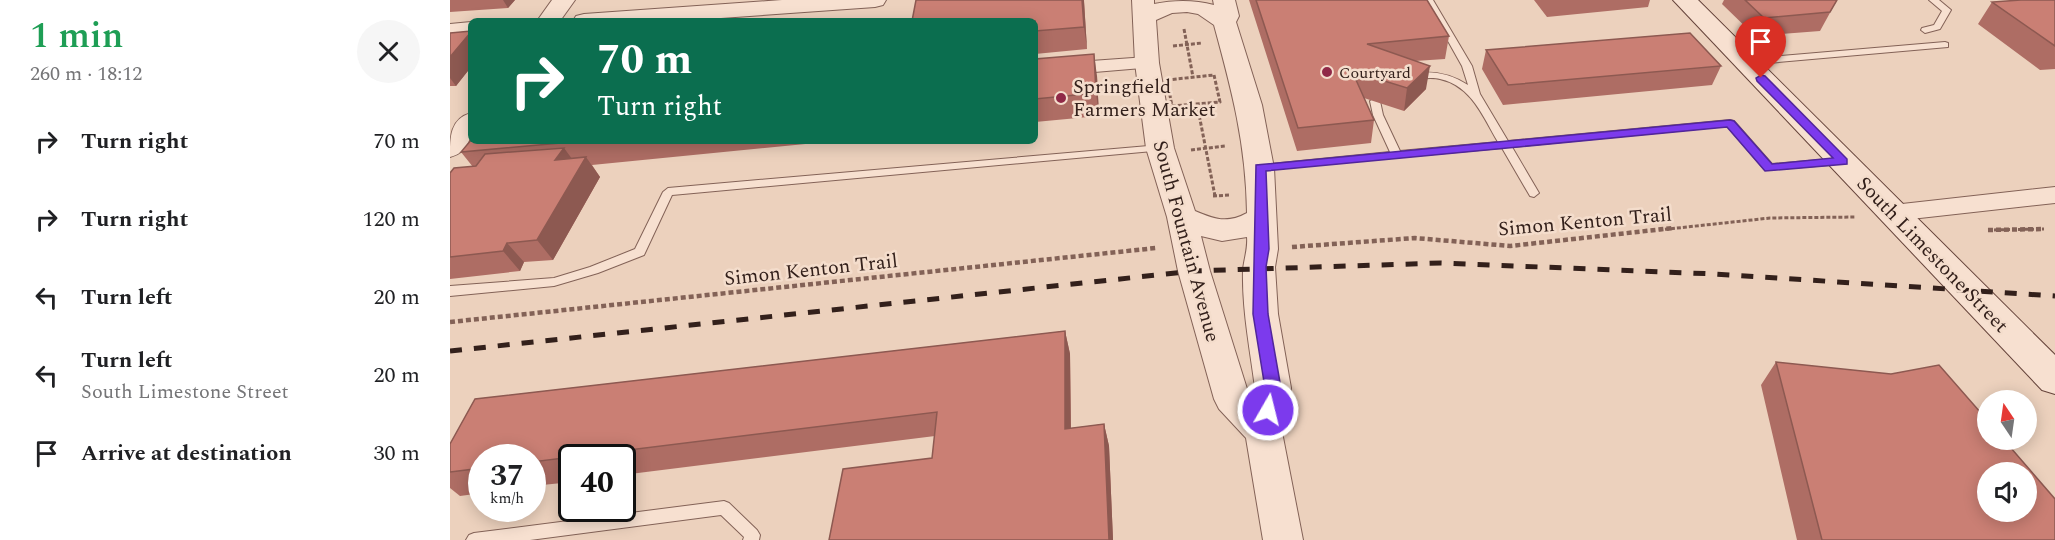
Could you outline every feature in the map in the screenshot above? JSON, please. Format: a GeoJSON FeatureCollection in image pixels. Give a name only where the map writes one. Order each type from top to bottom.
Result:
{"type":"FeatureCollection","features":[{"type":"Feature","properties":{"kind":"main road","name":"South Limestone Street"},"geometry":{"type":"LineString","coordinates":[[1685,0],[1842,161],[1879,214],[2055,379]]}},
{"type":"Feature","properties":{"kind":"street"},"geometry":{"type":"LineString","coordinates":[[550,18],[564,0]]}},
{"type":"Feature","properties":{"kind":"street"},"geometry":{"type":"LineString","coordinates":[[626,18],[875,0]]}},
{"type":"Feature","properties":{"kind":"street"},"geometry":{"type":"LineString","coordinates":[[1144,8],[1160,8],[1179,4],[1197,5],[1216,13],[1225,11],[1249,105],[1260,168],[1263,249],[1259,267],[1261,314],[1273,388],[1263,432],[1283,540]]}},
{"type":"Feature","properties":{"kind":"street","name":"South Fountain Avenue"},"geometry":{"type":"LineString","coordinates":[[1144,8],[1147,63],[1173,149],[1182,217],[1194,271],[1232,399],[1263,432]]}},
{"type":"Feature","properties":{"kind":"street"},"geometry":{"type":"LineString","coordinates":[[450,31],[468,29]]}},
{"type":"Feature","properties":{"kind":"street"},"geometry":{"type":"LineString","coordinates":[[1038,71],[1147,63]]}},
{"type":"Feature","properties":{"kind":"street"},"geometry":{"type":"LineString","coordinates":[[450,148],[468,125]]}},
{"type":"Feature","properties":{"kind":"street"},"geometry":{"type":"LineString","coordinates":[[1879,214],[2055,195]]}},
{"type":"Feature","properties":{"kind":"street"},"geometry":{"type":"LineString","coordinates":[[1182,217],[1209,229],[1227,232],[1242,230],[1262,218]]}},
{"type":"Feature","properties":{"kind":"lane"},"geometry":{"type":"LineString","coordinates":[[1429,0],[1467,66],[1475,94],[1534,193]]}},
{"type":"Feature","properties":{"kind":"lane"},"geometry":{"type":"LineString","coordinates":[[1745,62],[1945,45],[1925,30],[1937,27],[1947,10],[1933,0]]}},
{"type":"Feature","properties":{"kind":"lane"},"geometry":{"type":"LineString","coordinates":[[1399,79],[1425,74],[1450,77],[1475,94]]}},
{"type":"Feature","properties":{"kind":"lane"},"geometry":{"type":"LineString","coordinates":[[1375,101],[1378,114],[1397,155]]}},
{"type":"Feature","properties":{"kind":"lane"},"geometry":{"type":"LineString","coordinates":[[1260,168],[1730,123],[1769,168],[1842,161]]}},
{"type":"Feature","properties":{"kind":"lane"},"geometry":{"type":"LineString","coordinates":[[450,291],[554,282],[594,270],[640,252],[668,192],[1173,149]]}},
{"type":"Feature","properties":{"kind":"lane"},"geometry":{"type":"LineString","coordinates":[[474,540],[724,508],[752,535],[751,540]]}},
{"type":"Feature","properties":{"kind":"path"},"geometry":{"type":"LineString","coordinates":[[1182,23],[1193,77]]}},
{"type":"Feature","properties":{"kind":"path"},"geometry":{"type":"LineString","coordinates":[[1169,46],[1204,43]]}},
{"type":"Feature","properties":{"kind":"path"},"geometry":{"type":"LineString","coordinates":[[1214,75],[1220,102],[1172,106],[1167,80],[1193,77],[1214,75]]}},
{"type":"Feature","properties":{"kind":"path"},"geometry":{"type":"LineString","coordinates":[[1197,104],[1215,196]]}},
{"type":"Feature","properties":{"kind":"path"},"geometry":{"type":"LineString","coordinates":[[1173,149],[1227,146]]}},
{"type":"Feature","properties":{"kind":"path"},"geometry":{"type":"LineString","coordinates":[[1206,197],[1236,194]]}},
{"type":"Feature","properties":{"kind":"path","name":"Simon Kenton Trail"},"geometry":{"type":"LineString","coordinates":[[1289,247],[1415,238],[1510,246],[1770,218],[1848,219],[1879,214]]}},
{"type":"Feature","properties":{"kind":"path"},"geometry":{"type":"LineString","coordinates":[[1976,230],[2044,229]]}},
{"type":"Feature","properties":{"kind":"path","name":"Simon Kenton Trail"},"geometry":{"type":"LineString","coordinates":[[450,322],[1158,248]]}},
{"type":"Feature","properties":{"kind":"building"},"geometry":{"type":"Polygon","coordinates":[[[916,0],[1082,0],[1084,27],[1038,31],[1038,18],[913,18],[916,0]]]}},
{"type":"Feature","properties":{"kind":"building","name":"Courtyard"},"geometry":{"type":"Polygon","coordinates":[[[1256,0],[1427,0],[1449,36],[1367,44],[1430,66],[1407,88],[1352,71],[1374,120],[1298,128],[1256,0]]]}},
{"type":"Feature","properties":{"kind":"building"},"geometry":{"type":"Polygon","coordinates":[[[1745,0],[1837,0],[1830,12],[1764,18],[1745,0]]]}},
{"type":"Feature","properties":{"kind":"building"},"geometry":{"type":"Polygon","coordinates":[[[2055,0],[2055,46],[1992,2],[2055,0]]]}},
{"type":"Feature","properties":{"kind":"building"},"geometry":{"type":"Polygon","coordinates":[[[468,31],[468,36],[450,57],[450,33],[468,31]]]}},
{"type":"Feature","properties":{"kind":"building"},"geometry":{"type":"Polygon","coordinates":[[[1690,33],[1721,66],[1508,85],[1486,50],[1690,33]]]}},
{"type":"Feature","properties":{"kind":"building"},"geometry":{"type":"Polygon","coordinates":[[[1094,54],[1096,93],[1038,99],[1038,59],[1094,54]]]}},
{"type":"Feature","properties":{"kind":"building"},"geometry":{"type":"Polygon","coordinates":[[[468,144],[550,144],[461,152],[468,144]]]}},
{"type":"Feature","properties":{"kind":"building"},"geometry":{"type":"Polygon","coordinates":[[[564,148],[555,160],[586,157],[537,240],[507,243],[503,251],[450,257],[450,173],[454,168],[476,166],[485,154],[564,148]]]}},
{"type":"Feature","properties":{"kind":"building"},"geometry":{"type":"Polygon","coordinates":[[[1065,331],[1065,429],[1104,424],[1109,540],[829,540],[843,469],[932,458],[937,412],[636,449],[636,444],[558,444],[558,459],[546,460],[546,444],[468,444],[468,470],[450,472],[450,444],[475,399],[1065,331]]]}},
{"type":"Feature","properties":{"kind":"building"},"geometry":{"type":"Polygon","coordinates":[[[1776,362],[1891,374],[1939,365],[1977,408],[1977,450],[2013,450],[2023,462],[1977,462],[1977,522],[2037,522],[2037,478],[2055,499],[2055,540],[1822,540],[1776,362]]]}},
{"type":"Feature","properties":{"kind":"railway"},"geometry":{"type":"LineString","coordinates":[[450,351],[1194,271],[1441,263],[1715,274],[2055,296]]}},
{"type":"Feature","properties":{"kind":"place","name":"Courtyard"},"geometry":{"type":"Point","coordinates":[1327,72]}},
{"type":"Feature","properties":{"kind":"place","name":"Springfield Farmers Market"},"geometry":{"type":"Point","coordinates":[1061,98]}},
{"type":"Feature","properties":{"kind":"route"},"geometry":{"type":"LineString","coordinates":[[1268,410],[1273,388],[1261,314],[1259,267],[1263,249],[1260,168],[1730,123],[1769,168],[1842,161],[1761,78]]}}]}
